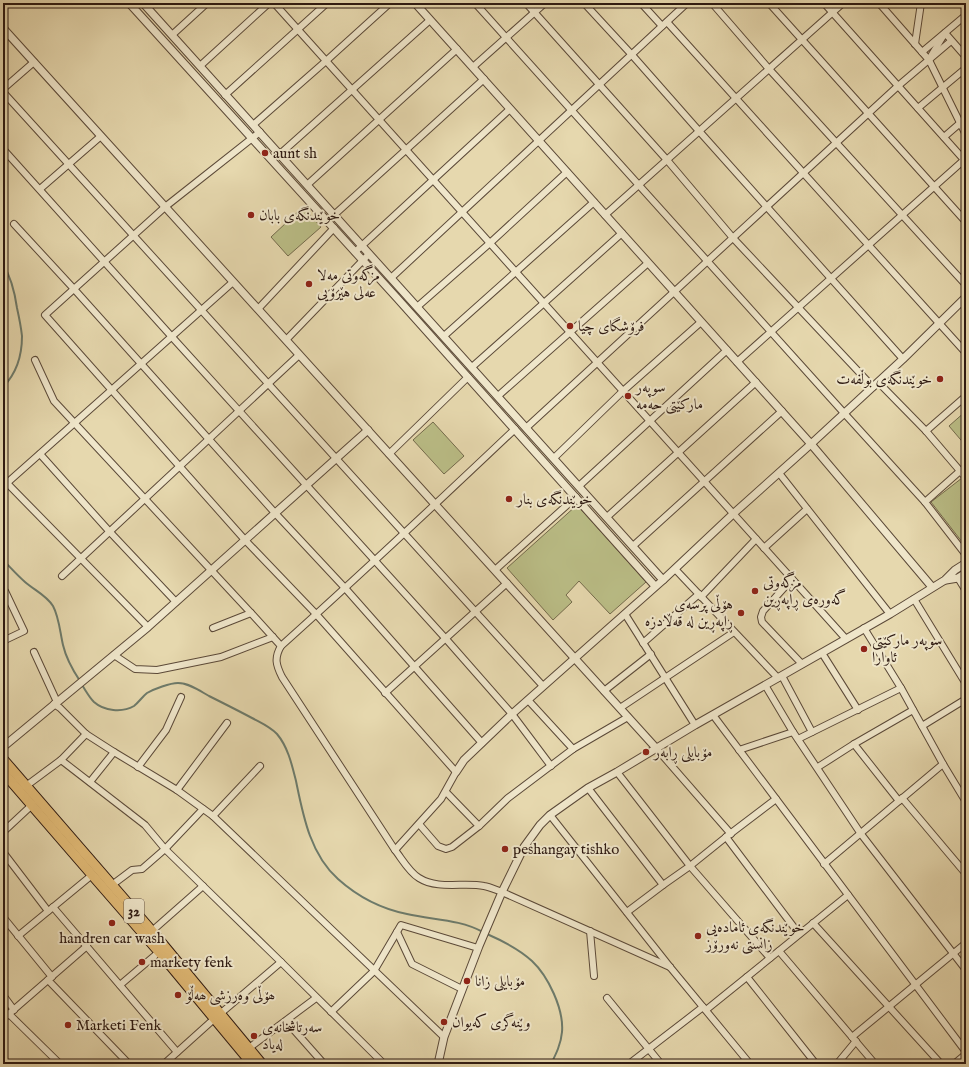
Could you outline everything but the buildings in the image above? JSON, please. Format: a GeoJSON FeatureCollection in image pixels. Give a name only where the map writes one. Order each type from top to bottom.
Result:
{"type":"FeatureCollection","features":[{"type":"Feature","properties":{"kind":"main road","name":"32"},"geometry":{"type":"LineString","coordinates":[[3,759],[152,931],[252,1064]]}},
{"type":"Feature","properties":{"kind":"main road","name":"32"},"geometry":{"type":"LineString","coordinates":[[3,772],[159,952],[217,1016],[249,1048],[262,1064]]}},
{"type":"Feature","properties":{"kind":"street"},"geometry":{"type":"LineString","coordinates":[[129,3],[253,138],[655,586]]}},
{"type":"Feature","properties":{"kind":"street"},"geometry":{"type":"LineString","coordinates":[[172,35],[207,3]]}},
{"type":"Feature","properties":{"kind":"street"},"geometry":{"type":"LineString","coordinates":[[200,66],[268,3]]}},
{"type":"Feature","properties":{"kind":"street"},"geometry":{"type":"LineString","coordinates":[[274,3],[846,639]]}},
{"type":"Feature","properties":{"kind":"street"},"geometry":{"type":"LineString","coordinates":[[226,95],[327,3]]}},
{"type":"Feature","properties":{"kind":"street"},"geometry":{"type":"LineString","coordinates":[[253,125],[390,3]]}},
{"type":"Feature","properties":{"kind":"street"},"geometry":{"type":"LineString","coordinates":[[415,3],[782,411],[932,587]]}},
{"type":"Feature","properties":{"kind":"street"},"geometry":{"type":"LineString","coordinates":[[475,3],[770,332],[925,502],[966,555]]}},
{"type":"Feature","properties":{"kind":"street"},"geometry":{"type":"LineString","coordinates":[[526,3],[600,84],[734,238],[798,308],[875,385],[926,431],[966,478]]}},
{"type":"Feature","properties":{"kind":"street"},"geometry":{"type":"LineString","coordinates":[[473,67],[545,3]]}},
{"type":"Feature","properties":{"kind":"street"},"geometry":{"type":"LineString","coordinates":[[584,3],[903,359]]}},
{"type":"Feature","properties":{"kind":"street"},"geometry":{"type":"LineString","coordinates":[[641,3],[665,24],[736,99],[966,353]]}},
{"type":"Feature","properties":{"kind":"street"},"geometry":{"type":"LineString","coordinates":[[391,278],[687,3]]}},
{"type":"Feature","properties":{"kind":"street"},"geometry":{"type":"LineString","coordinates":[[712,3],[769,69],[966,285]]}},
{"type":"Feature","properties":{"kind":"street"},"geometry":{"type":"LineString","coordinates":[[769,3],[966,222]]}},
{"type":"Feature","properties":{"kind":"street"},"geometry":{"type":"LineString","coordinates":[[737,362],[934,186],[965,161],[824,3]]}},
{"type":"Feature","properties":{"kind":"street"},"geometry":{"type":"LineString","coordinates":[[605,215],[843,3]]}},
{"type":"Feature","properties":{"kind":"street"},"geometry":{"type":"LineString","coordinates":[[879,3],[929,60],[966,135]]}},
{"type":"Feature","properties":{"kind":"street"},"geometry":{"type":"LineString","coordinates":[[914,44],[921,3]]}},
{"type":"Feature","properties":{"kind":"street"},"geometry":{"type":"LineString","coordinates":[[145,4],[663,580]]}},
{"type":"Feature","properties":{"kind":"street"},"geometry":{"type":"LineString","coordinates":[[922,52],[966,15]]}},
{"type":"Feature","properties":{"kind":"street"},"geometry":{"type":"LineString","coordinates":[[280,154],[430,20]]}},
{"type":"Feature","properties":{"kind":"street"},"geometry":{"type":"LineString","coordinates":[[3,28],[656,748],[728,836],[799,934]]}},
{"type":"Feature","properties":{"kind":"street"},"geometry":{"type":"LineString","coordinates":[[929,60],[945,33]]}},
{"type":"Feature","properties":{"kind":"street"},"geometry":{"type":"LineString","coordinates":[[945,33],[966,57]]}},
{"type":"Feature","properties":{"kind":"street"},"geometry":{"type":"LineString","coordinates":[[922,52],[951,41]]}},
{"type":"Feature","properties":{"kind":"street"},"geometry":{"type":"LineString","coordinates":[[526,428],[898,86],[951,41]]}},
{"type":"Feature","properties":{"kind":"street"},"geometry":{"type":"LineString","coordinates":[[307,185],[457,49]]}},
{"type":"Feature","properties":{"kind":"street"},"geometry":{"type":"LineString","coordinates":[[34,62],[3,91],[542,686]]}},
{"type":"Feature","properties":{"kind":"street"},"geometry":{"type":"LineString","coordinates":[[918,108],[966,68]]}},
{"type":"Feature","properties":{"kind":"street"},"geometry":{"type":"LineString","coordinates":[[334,214],[484,79]]}},
{"type":"Feature","properties":{"kind":"street"},"geometry":{"type":"LineString","coordinates":[[355,252],[510,109]]}},
{"type":"Feature","properties":{"kind":"street"},"geometry":{"type":"LineString","coordinates":[[944,137],[966,118]]}},
{"type":"Feature","properties":{"kind":"street"},"geometry":{"type":"LineString","coordinates":[[260,132],[165,207],[45,315],[245,540],[316,614],[456,772]]}},
{"type":"Feature","properties":{"kind":"street"},"geometry":{"type":"LineString","coordinates":[[40,189],[101,136]]}},
{"type":"Feature","properties":{"kind":"street"},"geometry":{"type":"LineString","coordinates":[[3,149],[306,486],[446,639],[512,714],[551,766]]}},
{"type":"Feature","properties":{"kind":"street"},"geometry":{"type":"LineString","coordinates":[[417,307],[490,243],[567,172]]}},
{"type":"Feature","properties":{"kind":"street"},"geometry":{"type":"LineString","coordinates":[[444,336],[594,202]]}},
{"type":"Feature","properties":{"kind":"street"},"geometry":{"type":"LineString","coordinates":[[14,224],[275,513],[345,588],[482,742]]}},
{"type":"Feature","properties":{"kind":"street"},"geometry":{"type":"LineString","coordinates":[[258,309],[334,228]]}},
{"type":"Feature","properties":{"kind":"street"},"geometry":{"type":"LineString","coordinates":[[472,367],[622,233]]}},
{"type":"Feature","properties":{"kind":"street"},"geometry":{"type":"LineString","coordinates":[[286,340],[369,254]]}},
{"type":"Feature","properties":{"kind":"street"},"geometry":{"type":"LineString","coordinates":[[498,396],[648,262]]}},
{"type":"Feature","properties":{"kind":"street"},"geometry":{"type":"LineString","coordinates":[[148,627],[5,481],[40,454],[233,282]]}},
{"type":"Feature","properties":{"kind":"street"},"geometry":{"type":"LineString","coordinates":[[397,298],[404,292]]}},
{"type":"Feature","properties":{"kind":"street"},"geometry":{"type":"LineString","coordinates":[[395,850],[441,799],[464,760],[482,742],[542,686],[626,614],[733,514],[811,444],[903,359],[966,297]]}},
{"type":"Feature","properties":{"kind":"street"},"geometry":{"type":"LineString","coordinates":[[554,458],[623,391],[702,322]]}},
{"type":"Feature","properties":{"kind":"street"},"geometry":{"type":"LineString","coordinates":[[579,486],[727,350]]}},
{"type":"Feature","properties":{"kind":"street"},"geometry":{"type":"LineString","coordinates":[[62,576],[299,355]]}},
{"type":"Feature","properties":{"kind":"street"},"geometry":{"type":"LineString","coordinates":[[35,360],[54,401],[281,646]]}},
{"type":"Feature","properties":{"kind":"street"},"geometry":{"type":"LineString","coordinates":[[389,454],[468,377]]}},
{"type":"Feature","properties":{"kind":"street"},"geometry":{"type":"LineString","coordinates":[[607,517],[756,382]]}},
{"type":"Feature","properties":{"kind":"street"},"geometry":{"type":"LineString","coordinates":[[926,431],[966,396]]}},
{"type":"Feature","properties":{"kind":"street"},"geometry":{"type":"LineString","coordinates":[[633,546],[782,411]]}},
{"type":"Feature","properties":{"kind":"street"},"geometry":{"type":"LineString","coordinates":[[515,429],[281,646],[277,654],[277,667],[282,677],[395,850],[418,877],[425,881],[441,884],[484,886],[502,892],[670,968]]}},
{"type":"Feature","properties":{"kind":"street"},"geometry":{"type":"LineString","coordinates":[[3,747],[88,675],[148,627],[368,430]]}},
{"type":"Feature","properties":{"kind":"street"},"geometry":{"type":"LineString","coordinates":[[40,454],[109,531],[176,602]]}},
{"type":"Feature","properties":{"kind":"street"},"geometry":{"type":"LineString","coordinates":[[925,502],[960,471]]}},
{"type":"Feature","properties":{"kind":"street"},"geometry":{"type":"LineString","coordinates":[[779,473],[890,614]]}},
{"type":"Feature","properties":{"kind":"street"},"geometry":{"type":"LineString","coordinates":[[495,570],[576,497]]}},
{"type":"Feature","properties":{"kind":"street"},"geometry":{"type":"LineString","coordinates":[[764,548],[807,509]]}},
{"type":"Feature","properties":{"kind":"street"},"geometry":{"type":"LineString","coordinates":[[644,643],[700,595],[756,539]]}},
{"type":"Feature","properties":{"kind":"street"},"geometry":{"type":"LineString","coordinates":[[438,1064],[444,1037],[502,892],[524,847],[540,825],[550,815],[588,788],[890,614],[945,580],[966,562]]}},
{"type":"Feature","properties":{"kind":"street"},"geometry":{"type":"LineString","coordinates":[[675,569],[734,632],[780,677],[812,732]]}},
{"type":"Feature","properties":{"kind":"street"},"geometry":{"type":"LineString","coordinates":[[945,580],[958,578],[966,574]]}},
{"type":"Feature","properties":{"kind":"street"},"geometry":{"type":"LineString","coordinates":[[958,578],[966,591]]}},
{"type":"Feature","properties":{"kind":"street"},"geometry":{"type":"LineString","coordinates":[[792,579],[763,611],[761,617],[762,622],[802,664]]}},
{"type":"Feature","properties":{"kind":"street"},"geometry":{"type":"LineString","coordinates":[[385,693],[507,583]]}},
{"type":"Feature","properties":{"kind":"street"},"geometry":{"type":"LineString","coordinates":[[3,591],[5,590],[24,631],[3,641]]}},
{"type":"Feature","properties":{"kind":"street"},"geometry":{"type":"LineString","coordinates":[[914,599],[966,684]]}},
{"type":"Feature","properties":{"kind":"street"},"geometry":{"type":"LineString","coordinates":[[212,628],[251,613]]}},
{"type":"Feature","properties":{"kind":"street"},"geometry":{"type":"LineString","coordinates":[[626,614],[695,725]]}},
{"type":"Feature","properties":{"kind":"street"},"geometry":{"type":"LineString","coordinates":[[864,628],[901,688],[966,802]]}},
{"type":"Feature","properties":{"kind":"street"},"geometry":{"type":"LineString","coordinates":[[620,708],[734,632]]}},
{"type":"Feature","properties":{"kind":"street"},"geometry":{"type":"LineString","coordinates":[[114,655],[135,669],[157,670],[221,657],[273,636]]}},
{"type":"Feature","properties":{"kind":"street"},"geometry":{"type":"LineString","coordinates":[[34,652],[55,703],[86,734],[177,790],[213,816],[444,1037]]}},
{"type":"Feature","properties":{"kind":"street"},"geometry":{"type":"LineString","coordinates":[[822,653],[858,710]]}},
{"type":"Feature","properties":{"kind":"street"},"geometry":{"type":"LineString","coordinates":[[604,691],[651,654]]}},
{"type":"Feature","properties":{"kind":"street"},"geometry":{"type":"LineString","coordinates":[[766,685],[793,732],[818,767],[861,834],[966,970]]}},
{"type":"Feature","properties":{"kind":"street"},"geometry":{"type":"LineString","coordinates":[[798,739],[901,688]]}},
{"type":"Feature","properties":{"kind":"street"},"geometry":{"type":"LineString","coordinates":[[138,767],[166,730],[181,697]]}},
{"type":"Feature","properties":{"kind":"street"},"geometry":{"type":"LineString","coordinates":[[528,700],[573,749]]}},
{"type":"Feature","properties":{"kind":"street"},"geometry":{"type":"LineString","coordinates":[[922,726],[965,702]]}},
{"type":"Feature","properties":{"kind":"street"},"geometry":{"type":"LineString","coordinates":[[818,767],[854,744],[913,710]]}},
{"type":"Feature","properties":{"kind":"street"},"geometry":{"type":"LineString","coordinates":[[713,715],[966,1053],[954,1064]]}},
{"type":"Feature","properties":{"kind":"street"},"geometry":{"type":"LineString","coordinates":[[419,824],[440,847],[446,849],[455,845],[479,826],[508,798],[573,749],[628,717]]}},
{"type":"Feature","properties":{"kind":"street"},"geometry":{"type":"LineString","coordinates":[[177,790],[227,722]]}},
{"type":"Feature","properties":{"kind":"street"},"geometry":{"type":"LineString","coordinates":[[740,750],[793,732]]}},
{"type":"Feature","properties":{"kind":"street"},"geometry":{"type":"LineString","coordinates":[[26,786],[61,760],[86,734]]}},
{"type":"Feature","properties":{"kind":"street"},"geometry":{"type":"LineString","coordinates":[[854,744],[966,874]]}},
{"type":"Feature","properties":{"kind":"street"},"geometry":{"type":"LineString","coordinates":[[90,782],[114,752]]}},
{"type":"Feature","properties":{"kind":"street"},"geometry":{"type":"LineString","coordinates":[[61,760],[145,825],[202,886],[384,1064]]}},
{"type":"Feature","properties":{"kind":"street"},"geometry":{"type":"LineString","coordinates":[[824,864],[943,764]]}},
{"type":"Feature","properties":{"kind":"street"},"geometry":{"type":"LineString","coordinates":[[213,816],[260,766]]}},
{"type":"Feature","properties":{"kind":"street"},"geometry":{"type":"LineString","coordinates":[[617,772],[690,866],[770,958]]}},
{"type":"Feature","properties":{"kind":"street"},"geometry":{"type":"LineString","coordinates":[[588,788],[663,885]]}},
{"type":"Feature","properties":{"kind":"street"},"geometry":{"type":"LineString","coordinates":[[446,792],[479,826]]}},
{"type":"Feature","properties":{"kind":"street"},"geometry":{"type":"LineString","coordinates":[[627,912],[690,866],[776,799]]}},
{"type":"Feature","properties":{"kind":"street"},"geometry":{"type":"LineString","coordinates":[[3,832],[32,805]]}},
{"type":"Feature","properties":{"kind":"street"},"geometry":{"type":"LineString","coordinates":[[112,885],[132,870],[142,869],[166,849],[203,808]]}},
{"type":"Feature","properties":{"kind":"street"},"geometry":{"type":"LineString","coordinates":[[550,815],[670,968],[750,1064]]}},
{"type":"Feature","properties":{"kind":"street"},"geometry":{"type":"LineString","coordinates":[[3,852],[48,911]]}},
{"type":"Feature","properties":{"kind":"street"},"geometry":{"type":"LineString","coordinates":[[18,936],[92,875]]}},
{"type":"Feature","properties":{"kind":"street"},"geometry":{"type":"LineString","coordinates":[[152,931],[202,886]]}},
{"type":"Feature","properties":{"kind":"street"},"geometry":{"type":"LineString","coordinates":[[629,1064],[747,977],[848,895]]}},
{"type":"Feature","properties":{"kind":"street"},"geometry":{"type":"LineString","coordinates":[[53,907],[177,1052]]}},
{"type":"Feature","properties":{"kind":"street"},"geometry":{"type":"LineString","coordinates":[[3,917],[50,978],[130,1064]]}},
{"type":"Feature","properties":{"kind":"street"},"geometry":{"type":"LineString","coordinates":[[813,923],[941,1064]]}},
{"type":"Feature","properties":{"kind":"street"},"geometry":{"type":"LineString","coordinates":[[331,1012],[374,971],[401,924],[479,947]]}},
{"type":"Feature","properties":{"kind":"street"},"geometry":{"type":"LineString","coordinates":[[590,931],[594,976]]}},
{"type":"Feature","properties":{"kind":"street"},"geometry":{"type":"LineString","coordinates":[[397,932],[412,964],[462,989]]}},
{"type":"Feature","properties":{"kind":"street"},"geometry":{"type":"LineString","coordinates":[[838,1064],[854,1039],[889,1006],[966,943]]}},
{"type":"Feature","properties":{"kind":"street"},"geometry":{"type":"LineString","coordinates":[[3,1019],[87,946]]}},
{"type":"Feature","properties":{"kind":"street"},"geometry":{"type":"LineString","coordinates":[[779,951],[875,1064]]}},
{"type":"Feature","properties":{"kind":"street"},"geometry":{"type":"LineString","coordinates":[[120,985],[159,952]]}},
{"type":"Feature","properties":{"kind":"street"},"geometry":{"type":"LineString","coordinates":[[164,1064],[217,1016],[281,962]]}},
{"type":"Feature","properties":{"kind":"street"},"geometry":{"type":"LineString","coordinates":[[747,977],[816,1064]]}},
{"type":"Feature","properties":{"kind":"street"},"geometry":{"type":"LineString","coordinates":[[3,995],[12,1012],[60,1064]]}},
{"type":"Feature","properties":{"kind":"street"},"geometry":{"type":"LineString","coordinates":[[249,1048],[316,998]]}},
{"type":"Feature","properties":{"kind":"street"},"geometry":{"type":"LineString","coordinates":[[607,998],[662,1064]]}},
{"type":"Feature","properties":{"kind":"street"},"geometry":{"type":"LineString","coordinates":[[286,1021],[324,1064]]}},
{"type":"Feature","properties":{"kind":"green space"},"geometry":{"type":"Polygon","coordinates":[[[303,207],[321,227],[288,256],[271,237],[303,207]]]}},
{"type":"Feature","properties":{"kind":"green space"},"geometry":{"type":"Polygon","coordinates":[[[966,411],[966,446],[949,426],[966,411]]]}},
{"type":"Feature","properties":{"kind":"green space"},"geometry":{"type":"Polygon","coordinates":[[[433,422],[464,456],[444,474],[413,440],[433,422]]]}},
{"type":"Feature","properties":{"kind":"green space"},"geometry":{"type":"Polygon","coordinates":[[[962,478],[966,484],[966,547],[931,502],[962,478]]]}},
{"type":"Feature","properties":{"kind":"green space"},"geometry":{"type":"Polygon","coordinates":[[[577,505],[646,582],[610,614],[579,581],[566,595],[572,602],[553,620],[507,568],[577,505]]]}},
{"type":"Feature","properties":{"kind":"waterway"},"geometry":{"type":"LineString","coordinates":[[3,264],[14,291],[22,336],[21,350],[15,370],[8,382],[3,387]]}},
{"type":"Feature","properties":{"kind":"waterway"},"geometry":{"type":"LineString","coordinates":[[3,560],[28,585],[43,596],[53,606],[66,654],[80,681]]}},
{"type":"Feature","properties":{"kind":"waterway"},"geometry":{"type":"LineString","coordinates":[[82,685],[94,702],[98,705],[113,710],[124,710],[134,706],[147,693],[162,686],[182,683],[268,727],[281,739],[289,756],[305,820],[314,846],[328,869],[338,879],[353,891],[388,909],[417,916],[455,922],[483,932]]}},
{"type":"Feature","properties":{"kind":"waterway"},"geometry":{"type":"LineString","coordinates":[[487,934],[511,946],[532,961],[544,975],[554,994],[558,1003],[562,1023],[562,1032],[559,1045],[551,1064]]}},
{"type":"Feature","properties":{"kind":"place","name":"aunt sh"},"geometry":{"type":"Point","coordinates":[265,153]}},
{"type":"Feature","properties":{"kind":"place","name":"خوێندنگەی بابان"},"geometry":{"type":"Point","coordinates":[251,215]}},
{"type":"Feature","properties":{"kind":"place","name":"مزگەوتی مەلا عەلی هێرۆیی"},"geometry":{"type":"Point","coordinates":[309,284]}},
{"type":"Feature","properties":{"kind":"place","name":"فرۆشگای چیا"},"geometry":{"type":"Point","coordinates":[570,326]}},
{"type":"Feature","properties":{"kind":"place","name":"خوێندنگەی بوڵفەت"},"geometry":{"type":"Point","coordinates":[940,379]}},
{"type":"Feature","properties":{"kind":"place","name":"سوپەر مارکێتی حەمە"},"geometry":{"type":"Point","coordinates":[628,396]}},
{"type":"Feature","properties":{"kind":"place","name":"خوێندنگەی بنار"},"geometry":{"type":"Point","coordinates":[509,499]}},
{"type":"Feature","properties":{"kind":"place","name":"مزگەوتی گەورەی ڕاپەڕین"},"geometry":{"type":"Point","coordinates":[755,591]}},
{"type":"Feature","properties":{"kind":"place","name":"هۆڵی پرسەی ڕاپەڕین لە قەڵادزە"},"geometry":{"type":"Point","coordinates":[741,613]}},
{"type":"Feature","properties":{"kind":"place","name":"سوپەر مارکێتی ئاوارا"},"geometry":{"type":"Point","coordinates":[864,649]}},
{"type":"Feature","properties":{"kind":"place","name":"مۆبایلی ڕابەر"},"geometry":{"type":"Point","coordinates":[646,752]}},
{"type":"Feature","properties":{"kind":"place","name":"peshangay tishko"},"geometry":{"type":"Point","coordinates":[505,849]}},
{"type":"Feature","properties":{"kind":"place","name":"handren car wash"},"geometry":{"type":"Point","coordinates":[112,923]}},
{"type":"Feature","properties":{"kind":"place","name":"خوێندنگەی ئامادەیی زانستی نەورۆز"},"geometry":{"type":"Point","coordinates":[698,936]}},
{"type":"Feature","properties":{"kind":"place","name":"markety fenk"},"geometry":{"type":"Point","coordinates":[142,962]}},
{"type":"Feature","properties":{"kind":"place","name":"مۆبایلی زانا"},"geometry":{"type":"Point","coordinates":[467,981]}},
{"type":"Feature","properties":{"kind":"place","name":"ھۆڵی وەرزشی ھەڵۆ"},"geometry":{"type":"Point","coordinates":[178,995]}},
{"type":"Feature","properties":{"kind":"place","name":"وێنەگری کەیوان"},"geometry":{"type":"Point","coordinates":[444,1022]}},
{"type":"Feature","properties":{"kind":"place","name":"Marketi Fenk"},"geometry":{"type":"Point","coordinates":[68,1025]}},
{"type":"Feature","properties":{"kind":"place","name":"سەرتاشخانەی لەیاد"},"geometry":{"type":"Point","coordinates":[254,1036]}}]}
